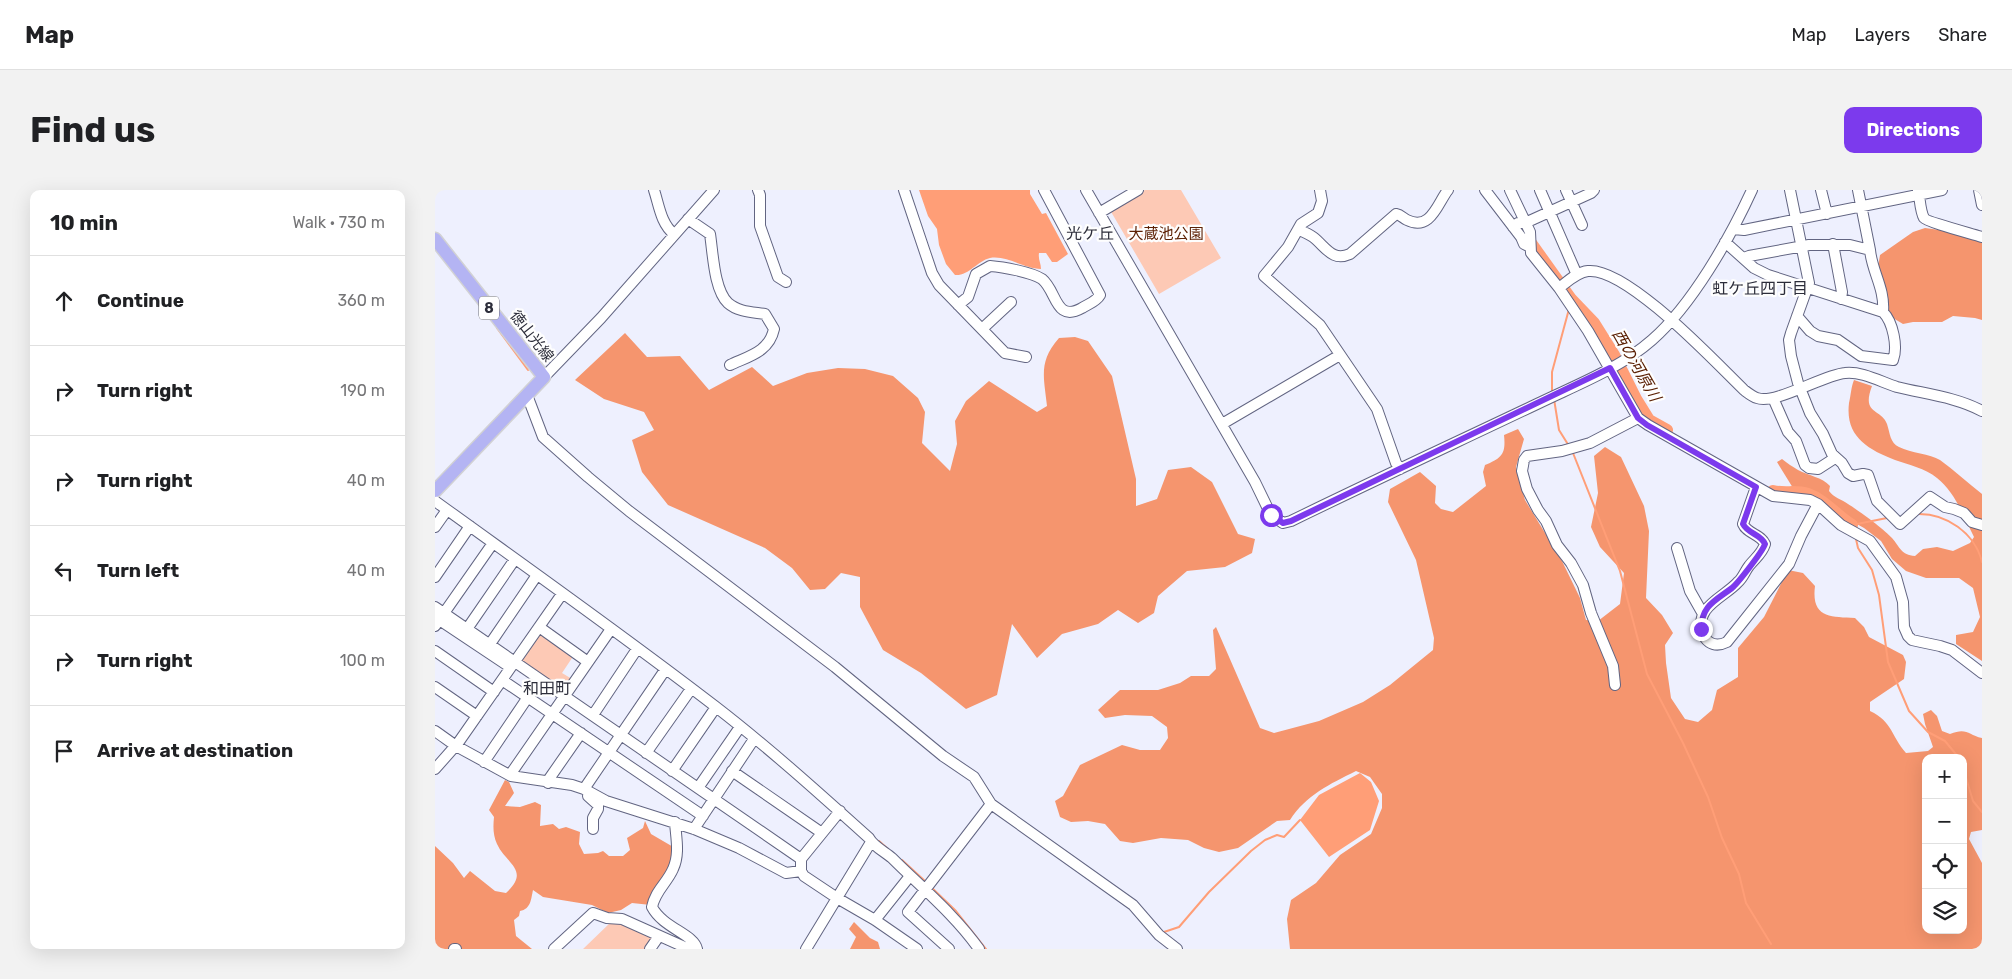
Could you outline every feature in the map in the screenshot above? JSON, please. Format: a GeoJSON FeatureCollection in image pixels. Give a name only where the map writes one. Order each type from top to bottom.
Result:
{"type":"FeatureCollection","features":[{"type":"Feature","properties":{"kind":"main road","name":"徳山光線"},"geometry":{"type":"LineString","coordinates":[[435,491],[543,377],[436,242]]}},
{"type":"Feature","properties":{"kind":"street"},"geometry":{"type":"LineString","coordinates":[[654,190],[668,230],[674,234]]}},
{"type":"Feature","properties":{"kind":"street"},"geometry":{"type":"LineString","coordinates":[[543,377],[601,318],[714,190]]}},
{"type":"Feature","properties":{"kind":"street"},"geometry":{"type":"LineString","coordinates":[[758,190],[761,195],[760,226],[778,277],[786,282]]}},
{"type":"Feature","properties":{"kind":"street"},"geometry":{"type":"LineString","coordinates":[[904,190],[932,273],[939,285],[1005,353],[1026,357]]}},
{"type":"Feature","properties":{"kind":"street"},"geometry":{"type":"LineString","coordinates":[[958,305],[968,297],[976,274],[990,266],[1036,276],[1048,285],[1060,308],[1067,312],[1075,312],[1097,299],[1100,295],[1044,190]]}},
{"type":"Feature","properties":{"kind":"street"},"geometry":{"type":"LineString","coordinates":[[1086,190],[1222,424],[1255,482],[1271,515],[1283,523],[1291,521],[1631,357],[1653,340],[1672,320],[1725,242],[1752,190]]}},
{"type":"Feature","properties":{"kind":"street"},"geometry":{"type":"LineString","coordinates":[[1099,213],[1138,190]]}},
{"type":"Feature","properties":{"kind":"street"},"geometry":{"type":"LineString","coordinates":[[1320,190],[1321,208],[1301,224],[1282,255],[1264,276],[1320,325],[1377,409],[1396,463],[1400,469]]}},
{"type":"Feature","properties":{"kind":"street"},"geometry":{"type":"LineString","coordinates":[[1299,230],[1311,236],[1331,255],[1344,257],[1397,214],[1408,221],[1421,222],[1431,217],[1438,210],[1448,190]]}},
{"type":"Feature","properties":{"kind":"street"},"geometry":{"type":"LineString","coordinates":[[1485,190],[1518,225]]}},
{"type":"Feature","properties":{"kind":"street"},"geometry":{"type":"LineString","coordinates":[[1511,190],[1524,244],[1530,244],[1531,253],[1559,288],[1588,331],[1638,418],[1647,425],[1773,496],[1810,500],[1818,504],[1841,525],[1870,541],[1883,555],[1901,589],[1904,627],[1908,636],[1912,640],[1952,650],[1982,672]]}},
{"type":"Feature","properties":{"kind":"street"},"geometry":{"type":"LineString","coordinates":[[1540,190],[1577,275]]}},
{"type":"Feature","properties":{"kind":"street"},"geometry":{"type":"LineString","coordinates":[[1566,190],[1582,224]]}},
{"type":"Feature","properties":{"kind":"street"},"geometry":{"type":"LineString","coordinates":[[1518,225],[1594,190]]}},
{"type":"Feature","properties":{"kind":"street"},"geometry":{"type":"LineString","coordinates":[[1790,190],[1809,283],[1789,340],[1791,356],[1800,388],[1835,458],[1842,463],[1847,473],[1853,476],[1868,475],[1877,501],[1900,524],[1930,497],[1945,507],[1954,508],[1964,513],[1971,522],[1982,525]]}},
{"type":"Feature","properties":{"kind":"street"},"geometry":{"type":"LineString","coordinates":[[1821,190],[1827,214]]}},
{"type":"Feature","properties":{"kind":"street"},"geometry":{"type":"LineString","coordinates":[[1858,190],[1873,268],[1881,286],[1883,312]]}},
{"type":"Feature","properties":{"kind":"street"},"geometry":{"type":"LineString","coordinates":[[1733,228],[1744,230],[1861,207],[1919,192],[1942,190]]}},
{"type":"Feature","properties":{"kind":"street"},"geometry":{"type":"LineString","coordinates":[[1979,190],[1982,205]]}},
{"type":"Feature","properties":{"kind":"street"},"geometry":{"type":"LineString","coordinates":[[1919,192],[1924,218],[1929,222],[1946,225],[1982,237]]}},
{"type":"Feature","properties":{"kind":"street"},"geometry":{"type":"LineString","coordinates":[[688,219],[710,234],[718,286],[728,302],[744,312],[765,314],[774,329],[771,339],[761,350],[729,365]]}},
{"type":"Feature","properties":{"kind":"street"},"geometry":{"type":"LineString","coordinates":[[1725,242],[1754,268],[1768,275],[1883,312],[1891,326],[1895,354],[1893,360],[1861,356],[1838,340],[1818,336],[1810,331],[1797,316]]}},
{"type":"Feature","properties":{"kind":"street"},"geometry":{"type":"LineString","coordinates":[[1744,258],[1802,246],[1833,244],[1850,245],[1870,250]]}},
{"type":"Feature","properties":{"kind":"street"},"geometry":{"type":"LineString","coordinates":[[1833,244],[1842,292],[1841,299]]}},
{"type":"Feature","properties":{"kind":"street"},"geometry":{"type":"LineString","coordinates":[[1559,288],[1577,275],[1587,271],[1611,276],[1659,308],[1744,390],[1757,398],[1765,400],[1773,398],[1845,373],[1964,402],[1982,411]]}},
{"type":"Feature","properties":{"kind":"street"},"geometry":{"type":"LineString","coordinates":[[982,329],[1011,302]]}},
{"type":"Feature","properties":{"kind":"street"},"geometry":{"type":"LineString","coordinates":[[1222,424],[1340,355]]}},
{"type":"Feature","properties":{"kind":"street"},"geometry":{"type":"LineString","coordinates":[[527,395],[543,436],[552,446],[629,511],[835,667],[943,756],[974,777],[991,804],[1133,905],[1164,944],[1177,949]]}},
{"type":"Feature","properties":{"kind":"street"},"geometry":{"type":"LineString","coordinates":[[1773,398],[1805,465],[1809,468],[1818,469],[1835,458]]}},
{"type":"Feature","properties":{"kind":"street"},"geometry":{"type":"LineString","coordinates":[[1615,685],[1613,666],[1591,613],[1583,585],[1571,563],[1557,545],[1546,520],[1538,510],[1527,489],[1522,471],[1524,460],[1527,456],[1562,451],[1590,443],[1638,418]]}},
{"type":"Feature","properties":{"kind":"street"},"geometry":{"type":"LineString","coordinates":[[1756,487],[1743,524],[1745,528],[1764,540],[1765,544],[1763,551],[1748,567],[1738,583],[1720,596],[1703,614],[1701,629],[1705,640],[1713,644],[1721,645],[1727,642],[1789,564],[1818,504]]}},
{"type":"Feature","properties":{"kind":"street"},"geometry":{"type":"LineString","coordinates":[[435,501],[716,707],[840,811],[871,842],[883,850],[925,890],[978,949]]}},
{"type":"Feature","properties":{"kind":"street"},"geometry":{"type":"LineString","coordinates":[[435,527],[447,510]]}},
{"type":"Feature","properties":{"kind":"street"},"geometry":{"type":"LineString","coordinates":[[435,578],[470,526]]}},
{"type":"Feature","properties":{"kind":"street"},"geometry":{"type":"LineString","coordinates":[[438,617],[493,543]]}},
{"type":"Feature","properties":{"kind":"street"},"geometry":{"type":"LineString","coordinates":[[1677,548],[1690,591],[1703,614]]}},
{"type":"Feature","properties":{"kind":"street"},"geometry":{"type":"LineString","coordinates":[[467,629],[515,559]]}},
{"type":"Feature","properties":{"kind":"street"},"geometry":{"type":"LineString","coordinates":[[490,644],[537,575]]}},
{"type":"Feature","properties":{"kind":"street"},"geometry":{"type":"LineString","coordinates":[[435,769],[456,746],[562,594]]}},
{"type":"Feature","properties":{"kind":"street"},"geometry":{"type":"LineString","coordinates":[[438,617],[467,629],[490,644],[512,664]]}},
{"type":"Feature","properties":{"kind":"street"},"geometry":{"type":"LineString","coordinates":[[438,617],[565,696],[801,860]]}},
{"type":"Feature","properties":{"kind":"street"},"geometry":{"type":"LineString","coordinates":[[539,627],[588,662]]}},
{"type":"Feature","properties":{"kind":"street"},"geometry":{"type":"LineString","coordinates":[[511,776],[552,713],[611,629]]}},
{"type":"Feature","properties":{"kind":"street"},"geometry":{"type":"LineString","coordinates":[[593,715],[637,649]]}},
{"type":"Feature","properties":{"kind":"street"},"geometry":{"type":"LineString","coordinates":[[435,651],[494,692]]}},
{"type":"Feature","properties":{"kind":"street"},"geometry":{"type":"LineString","coordinates":[[593,829],[593,818],[598,805],[590,799],[587,790],[609,752],[665,670]]}},
{"type":"Feature","properties":{"kind":"street"},"geometry":{"type":"LineString","coordinates":[[502,680],[703,816]]}},
{"type":"Feature","properties":{"kind":"street"},"geometry":{"type":"LineString","coordinates":[[435,687],[477,716]]}},
{"type":"Feature","properties":{"kind":"street"},"geometry":{"type":"LineString","coordinates":[[646,753],[691,689]]}},
{"type":"Feature","properties":{"kind":"street"},"geometry":{"type":"LineString","coordinates":[[484,762],[528,697]]}},
{"type":"Feature","properties":{"kind":"street"},"geometry":{"type":"LineString","coordinates":[[671,771],[716,707]]}},
{"type":"Feature","properties":{"kind":"street"},"geometry":{"type":"LineString","coordinates":[[698,788],[740,727]]}},
{"type":"Feature","properties":{"kind":"street"},"geometry":{"type":"LineString","coordinates":[[435,731],[456,746],[511,776],[548,783],[572,785],[587,790],[612,804],[694,829],[739,848],[786,873],[801,871]]}},
{"type":"Feature","properties":{"kind":"street"},"geometry":{"type":"LineString","coordinates":[[548,783],[581,733]]}},
{"type":"Feature","properties":{"kind":"street"},"geometry":{"type":"LineString","coordinates":[[694,829],[754,739]]}},
{"type":"Feature","properties":{"kind":"street"},"geometry":{"type":"LineString","coordinates":[[732,771],[822,833]]}},
{"type":"Feature","properties":{"kind":"street"},"geometry":{"type":"LineString","coordinates":[[949,949],[909,912],[929,883],[991,804]]}},
{"type":"Feature","properties":{"kind":"street"},"geometry":{"type":"LineString","coordinates":[[840,811],[801,860],[801,871],[805,876],[837,898],[875,920],[917,949]]}},
{"type":"Feature","properties":{"kind":"street"},"geometry":{"type":"LineString","coordinates":[[675,822],[677,835],[676,859],[670,876],[656,895],[652,907],[657,916],[673,929],[690,938],[697,949]]}},
{"type":"Feature","properties":{"kind":"street"},"geometry":{"type":"LineString","coordinates":[[806,949],[871,842]]}},
{"type":"Feature","properties":{"kind":"street"},"geometry":{"type":"LineString","coordinates":[[875,920],[910,876]]}},
{"type":"Feature","properties":{"kind":"street"},"geometry":{"type":"LineString","coordinates":[[554,949],[593,913],[607,918],[622,918],[689,949]]}},
{"type":"Feature","properties":{"kind":"street"},"geometry":{"type":"LineString","coordinates":[[650,949],[659,936]]}},
{"type":"Feature","properties":{"kind":"green space","name":"大蔵池公園"},"geometry":{"type":"Polygon","coordinates":[[[1145,190],[1181,190],[1221,258],[1159,294],[1110,210],[1145,190]]]}},
{"type":"Feature","properties":{"kind":"green space"},"geometry":{"type":"Polygon","coordinates":[[[540,631],[574,655],[562,673],[572,679],[565,692],[518,661],[540,631]]]}},
{"type":"Feature","properties":{"kind":"green space"},"geometry":{"type":"Polygon","coordinates":[[[611,922],[621,922],[652,938],[645,949],[583,949],[611,922]]]}},
{"type":"Feature","properties":{"kind":"shaded area"},"geometry":{"type":"Polygon","coordinates":[[[919,190],[1030,190],[1030,194],[1042,214],[1046,213],[1068,254],[1057,262],[1052,262],[1046,253],[1039,253],[1041,269],[1028,267],[1003,258],[990,258],[965,273],[955,275],[946,264],[939,245],[937,229],[928,216],[919,190]]]}},
{"type":"Feature","properties":{"kind":"shaded area"},"geometry":{"type":"Polygon","coordinates":[[[1925,228],[1954,232],[1982,243],[1982,320],[1953,316],[1942,322],[1903,324],[1893,318],[1886,307],[1878,267],[1880,255],[1913,232],[1925,228]]]}},
{"type":"Feature","properties":{"kind":"shaded area"},"geometry":{"type":"Polygon","coordinates":[[[625,333],[647,357],[680,356],[709,390],[752,367],[773,386],[807,373],[838,368],[865,369],[893,376],[918,398],[925,412],[922,443],[950,471],[957,444],[955,421],[966,401],[989,381],[1037,412],[1047,406],[1044,370],[1045,362],[1052,347],[1059,338],[1075,337],[1088,341],[1112,376],[1136,479],[1136,506],[1157,499],[1168,470],[1191,467],[1212,482],[1238,534],[1255,539],[1252,553],[1225,567],[1187,571],[1158,596],[1154,613],[1138,623],[1118,610],[1098,624],[1062,634],[1037,658],[1012,624],[997,695],[966,709],[921,673],[883,650],[860,607],[860,577],[841,573],[825,589],[810,590],[792,568],[765,548],[668,505],[642,472],[632,440],[654,430],[644,412],[604,399],[575,380],[625,333]]]}},
{"type":"Feature","properties":{"kind":"shaded area"},"geometry":{"type":"Polygon","coordinates":[[[1854,380],[1872,386],[1869,395],[1870,407],[1884,419],[1892,440],[1896,445],[1940,460],[1982,494],[1982,661],[1956,644],[1956,635],[1973,632],[1980,617],[1973,588],[1959,578],[1926,578],[1906,571],[1892,559],[1881,541],[1864,528],[1837,513],[1820,498],[1793,488],[1777,462],[1782,459],[1798,470],[1827,483],[1830,486],[1829,491],[1833,495],[1878,525],[1907,554],[1915,556],[1923,549],[1937,547],[1953,551],[1970,543],[1974,537],[1959,505],[1949,490],[1937,478],[1917,467],[1875,451],[1854,433],[1849,414],[1849,403],[1854,380]]]}},
{"type":"Feature","properties":{"kind":"shaded area"},"geometry":{"type":"Polygon","coordinates":[[[1518,429],[1524,439],[1516,467],[1525,500],[1562,561],[1580,598],[1586,620],[1598,621],[1620,604],[1624,573],[1600,547],[1591,527],[1598,493],[1594,456],[1605,447],[1621,457],[1644,506],[1649,531],[1646,598],[1662,615],[1673,633],[1665,645],[1666,663],[1671,698],[1685,719],[1698,722],[1712,710],[1717,690],[1738,677],[1738,648],[1764,617],[1788,570],[1803,573],[1815,586],[1816,604],[1824,614],[1855,618],[1864,627],[1869,637],[1903,655],[1906,662],[1904,679],[1870,702],[1870,711],[1878,715],[1888,725],[1906,753],[1928,751],[1933,747],[1923,714],[1931,710],[1937,716],[1942,731],[1950,734],[1964,731],[1982,738],[1982,830],[1971,832],[1969,839],[1982,863],[1982,949],[1290,949],[1287,919],[1291,900],[1316,883],[1340,855],[1371,834],[1382,808],[1382,794],[1370,777],[1356,771],[1311,797],[1296,811],[1290,820],[1277,821],[1238,848],[1219,852],[1204,848],[1188,840],[1161,838],[1133,843],[1120,841],[1105,824],[1088,821],[1071,822],[1060,817],[1055,801],[1063,796],[1080,765],[1122,745],[1140,750],[1160,750],[1168,738],[1167,727],[1152,716],[1125,715],[1105,718],[1098,710],[1120,690],[1158,690],[1180,683],[1191,676],[1209,676],[1216,669],[1213,630],[1216,627],[1260,728],[1274,733],[1319,721],[1363,702],[1390,685],[1433,650],[1434,638],[1416,560],[1388,502],[1390,489],[1420,472],[1436,486],[1435,503],[1441,509],[1453,512],[1486,486],[1483,472],[1485,465],[1499,457],[1504,447],[1504,435],[1518,429]]]}},
{"type":"Feature","properties":{"kind":"shaded area"},"geometry":{"type":"Polygon","coordinates":[[[1360,773],[1371,782],[1379,801],[1370,830],[1329,857],[1300,820],[1319,795],[1360,773]]]}},
{"type":"Feature","properties":{"kind":"shaded area"},"geometry":{"type":"Polygon","coordinates":[[[505,780],[509,782],[514,793],[505,806],[520,807],[535,802],[541,805],[540,826],[553,824],[559,829],[566,827],[580,832],[579,844],[584,854],[603,851],[609,856],[623,856],[630,850],[627,838],[643,828],[645,821],[651,834],[675,848],[675,859],[651,905],[632,903],[621,910],[608,913],[592,905],[543,897],[533,890],[528,906],[520,911],[519,916],[514,920],[516,936],[532,949],[435,949],[435,846],[453,863],[464,878],[470,871],[495,891],[506,893],[516,878],[517,873],[514,867],[497,844],[494,831],[494,817],[489,810],[505,780]]]}},
{"type":"Feature","properties":{"kind":"shaded area"},"geometry":{"type":"Polygon","coordinates":[[[854,922],[870,938],[878,942],[880,949],[850,949],[856,937],[849,929],[854,922]]]}},
{"type":"Feature","properties":{"kind":"waterway","name":"西の河原川"},"geometry":{"type":"LineString","coordinates":[[1526,236],[1571,299],[1594,323],[1614,355],[1649,420],[1667,430]]}},
{"type":"Feature","properties":{"kind":"waterway"},"geometry":{"type":"LineString","coordinates":[[1552,392],[1552,372],[1569,309]]}},
{"type":"Feature","properties":{"kind":"waterway"},"geometry":{"type":"LineString","coordinates":[[497,328],[528,370]]}},
{"type":"Feature","properties":{"kind":"waterway"},"geometry":{"type":"LineString","coordinates":[[1554,399],[1559,430],[1569,446]]}},
{"type":"Feature","properties":{"kind":"waterway"},"geometry":{"type":"LineString","coordinates":[[1573,453],[1620,571],[1647,674],[1683,743],[1708,797],[1722,838],[1739,874],[1746,903],[1771,944]]}},
{"type":"Feature","properties":{"kind":"waterway","name":"西の河原川"},"geometry":{"type":"LineString","coordinates":[[1773,491],[1808,494],[1820,500],[1852,525]]}},
{"type":"Feature","properties":{"kind":"waterway"},"geometry":{"type":"LineString","coordinates":[[1917,514],[1938,517],[1958,527],[1973,542],[1982,562]]}},
{"type":"Feature","properties":{"kind":"waterway"},"geometry":{"type":"LineString","coordinates":[[1853,527],[1852,525],[1887,518]]}},
{"type":"Feature","properties":{"kind":"waterway"},"geometry":{"type":"LineString","coordinates":[[1856,539],[1858,548],[1872,570],[1879,595],[1888,662],[1909,711],[1928,732],[1945,741],[1956,754]]}},
{"type":"Feature","properties":{"kind":"waterway"},"geometry":{"type":"LineString","coordinates":[[1967,781],[1973,801],[1982,812]]}},
{"type":"Feature","properties":{"kind":"waterway"},"geometry":{"type":"LineString","coordinates":[[1161,933],[1179,927],[1209,892],[1251,851],[1265,840],[1277,835],[1284,837],[1300,820]]}},
{"type":"Feature","properties":{"kind":"waterway"},"geometry":{"type":"LineString","coordinates":[[879,841],[888,849]]}},
{"type":"Feature","properties":{"kind":"waterway"},"geometry":{"type":"LineString","coordinates":[[902,860],[926,882]]}},
{"type":"Feature","properties":{"kind":"waterway"},"geometry":{"type":"LineString","coordinates":[[931,887],[956,911],[986,949]]}},
{"type":"Feature","properties":{"kind":"district","name":"光ケ丘"},"geometry":{"type":"Point","coordinates":[1090,233]}},
{"type":"Feature","properties":{"kind":"district","name":"虹ケ丘四丁目"},"geometry":{"type":"Point","coordinates":[1760,288]}},
{"type":"Feature","properties":{"kind":"district","name":"和田町"},"geometry":{"type":"Point","coordinates":[547,688]}},
{"type":"Feature","properties":{"kind":"route"},"geometry":{"type":"LineString","coordinates":[[1271,515],[1283,523],[1291,521],[1610,368],[1638,418],[1756,487],[1743,524],[1745,528],[1764,540],[1763,551],[1748,567],[1738,583],[1713,602],[1703,614],[1701,629]]}}]}
